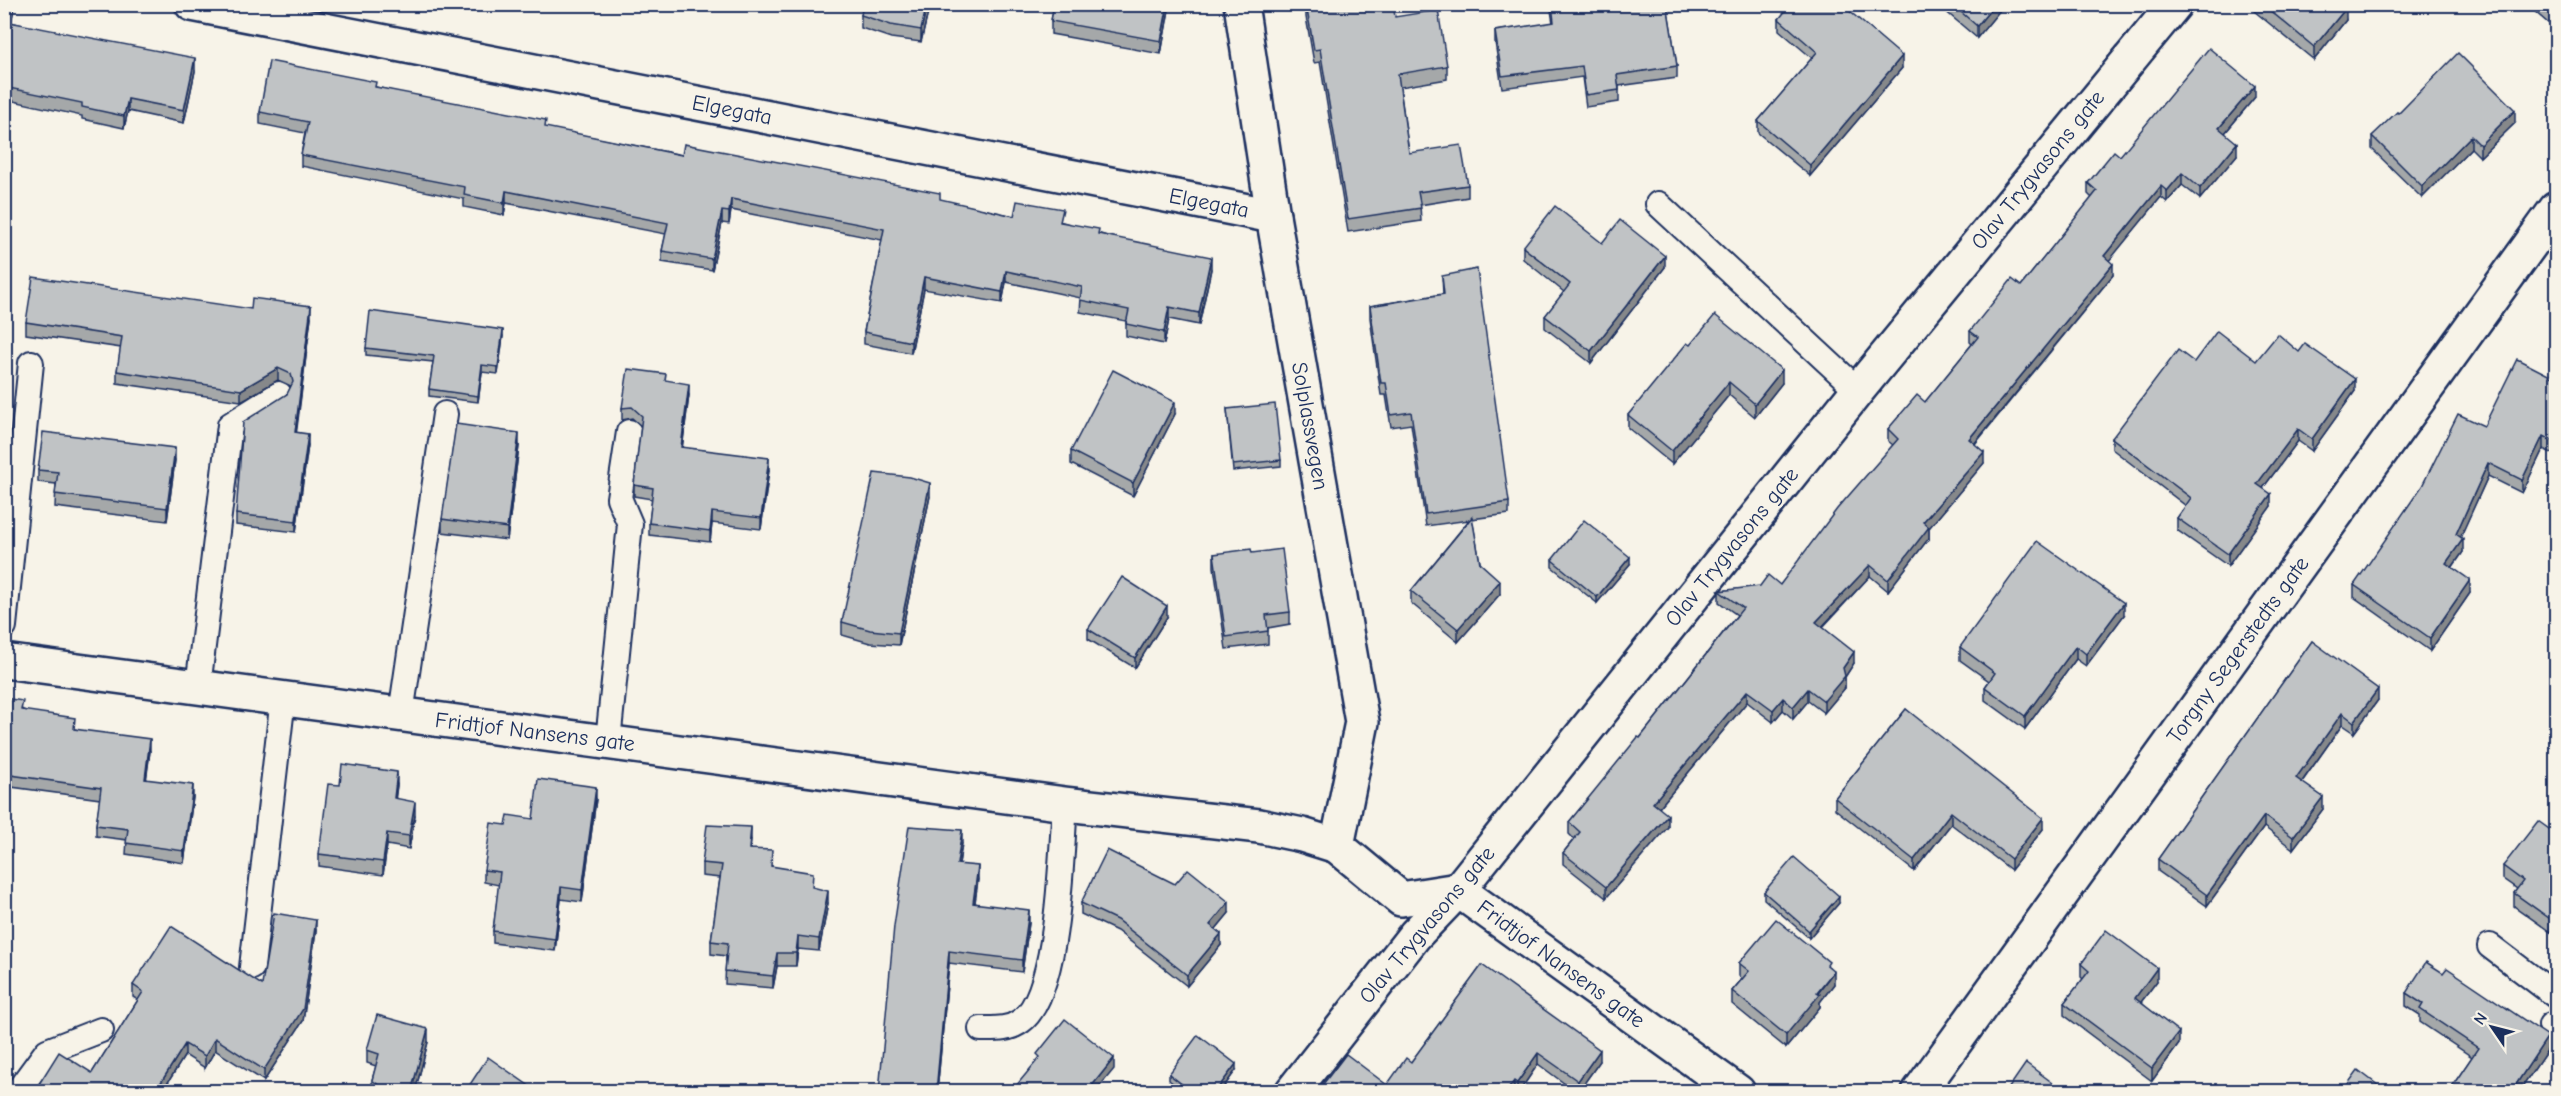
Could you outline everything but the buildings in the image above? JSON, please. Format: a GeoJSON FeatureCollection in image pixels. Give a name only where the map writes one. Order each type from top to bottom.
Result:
{"type":"FeatureCollection","features":[{"type":"Feature","properties":{"kind":"street","name":"Elgegata"},"geometry":{"type":"LineString","coordinates":[[192,4],[229,8],[1273,216]]}},
{"type":"Feature","properties":{"kind":"street","name":"Solplassvegen"},"geometry":{"type":"LineString","coordinates":[[1240,4],[1273,216],[1362,722],[1337,846]]}},
{"type":"Feature","properties":{"kind":"street","name":"Olav Trygvasons gate"},"geometry":{"type":"LineString","coordinates":[[1292,1092],[1415,935],[1458,890],[1858,390],[2175,4]]}},
{"type":"Feature","properties":{"kind":"street","name":"Torgny Segerstedts gate"},"geometry":{"type":"LineString","coordinates":[[1919,1092],[2556,209]]}},
{"type":"Feature","properties":{"kind":"street","name":"Fridtjof Nansens gate"},"geometry":{"type":"LineString","coordinates":[[4,662],[608,741],[1065,804],[1259,826],[1337,846],[1401,899],[1458,890],[1738,1092]]}},
{"type":"Feature","properties":{"kind":"lane"},"geometry":{"type":"LineString","coordinates":[[1658,204],[1858,390]]}},
{"type":"Feature","properties":{"kind":"lane"},"geometry":{"type":"LineString","coordinates":[[4,626],[31,363]]}},
{"type":"Feature","properties":{"kind":"lane"},"geometry":{"type":"LineString","coordinates":[[198,687],[230,425],[279,394]]}},
{"type":"Feature","properties":{"kind":"lane"},"geometry":{"type":"LineString","coordinates":[[401,714],[444,414]]}},
{"type":"Feature","properties":{"kind":"lane"},"geometry":{"type":"LineString","coordinates":[[608,741],[630,524],[619,498],[629,432]]}},
{"type":"Feature","properties":{"kind":"lane"},"geometry":{"type":"LineString","coordinates":[[252,967],[283,698]]}},
{"type":"Feature","properties":{"kind":"lane"},"geometry":{"type":"LineString","coordinates":[[981,1029],[1004,1029],[1022,1021],[1041,994],[1052,949],[1065,804]]}},
{"type":"Feature","properties":{"kind":"lane"},"geometry":{"type":"LineString","coordinates":[[2490,946],[2556,996]]}},
{"type":"Feature","properties":{"kind":"lane"},"geometry":{"type":"LineString","coordinates":[[17,1092],[47,1051],[101,1030]]}}]}
